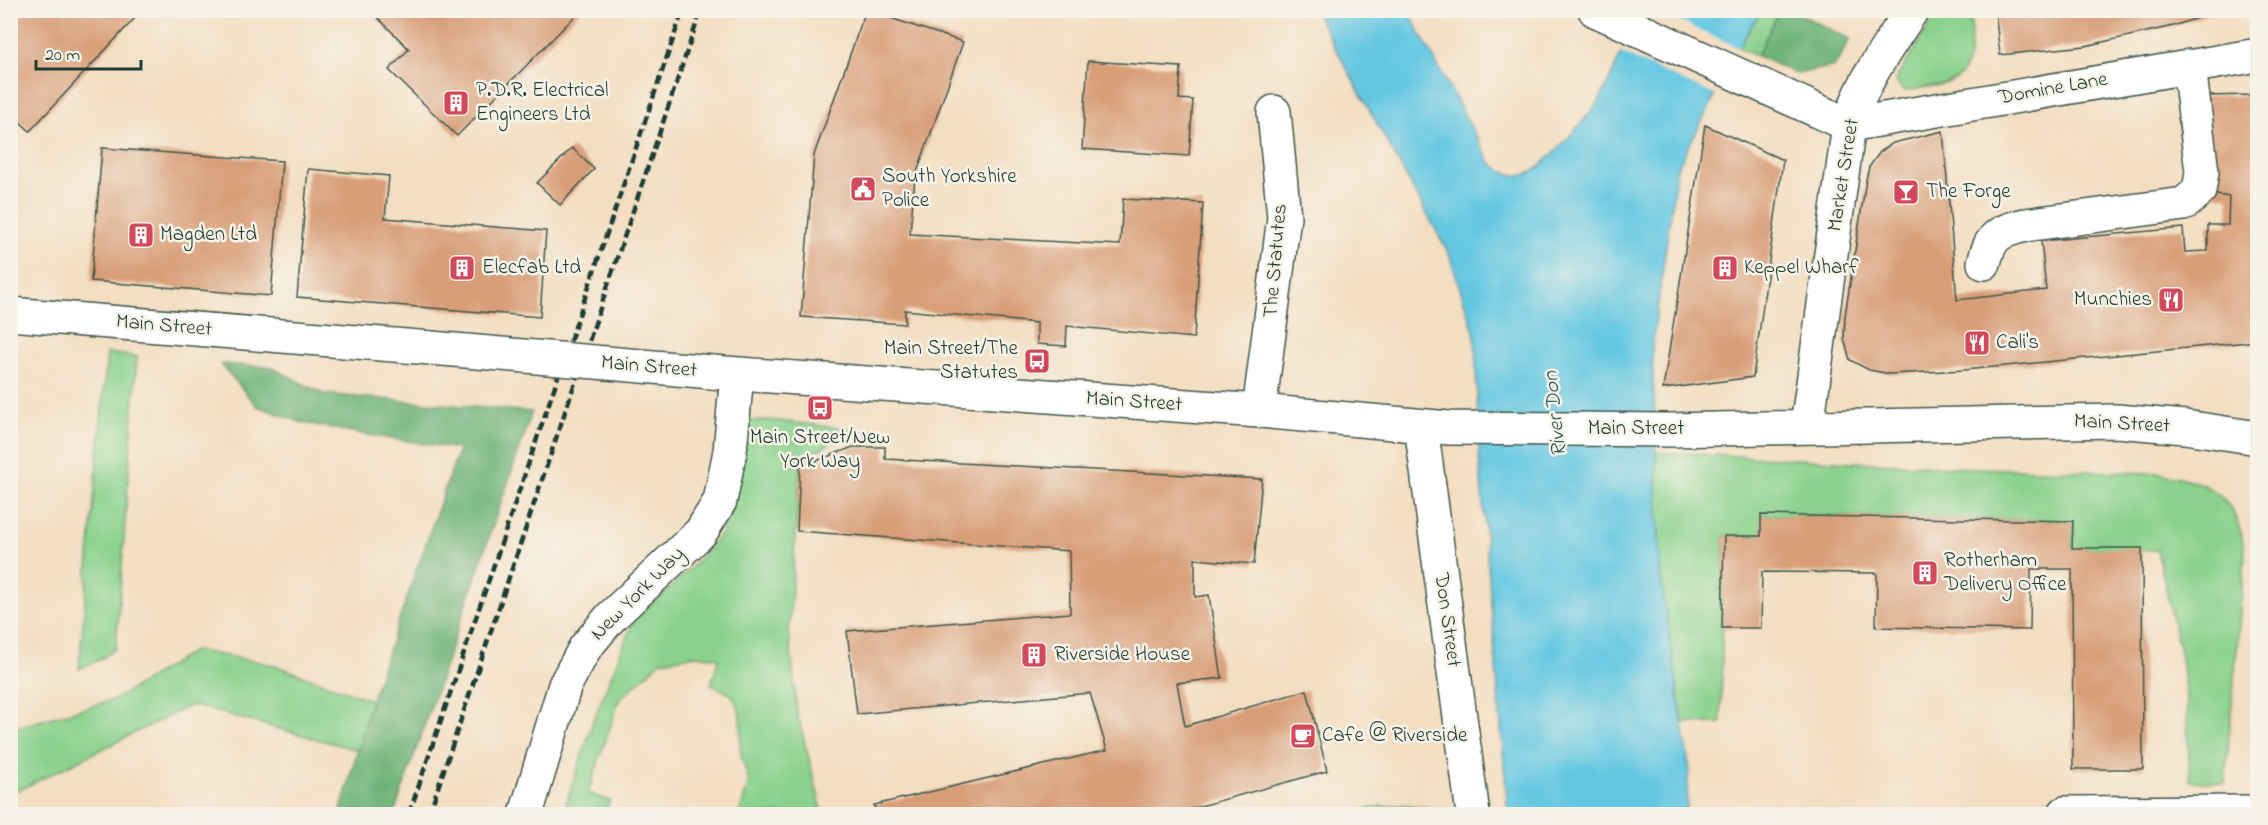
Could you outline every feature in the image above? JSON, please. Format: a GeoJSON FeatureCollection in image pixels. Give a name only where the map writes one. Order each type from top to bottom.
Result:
{"type":"FeatureCollection","features":[{"type":"Feature","properties":{"kind":"street"},"geometry":{"type":"LineString","coordinates":[[1595,10],[1745,80],[1850,125]]}},
{"type":"Feature","properties":{"kind":"street","name":"Market Street"},"geometry":{"type":"LineString","coordinates":[[1808,426],[1850,125],[1865,84],[1912,10]]}},
{"type":"Feature","properties":{"kind":"street","name":"Domine Lane"},"geometry":{"type":"LineString","coordinates":[[1850,125],[2258,55]]}},
{"type":"Feature","properties":{"kind":"street"},"geometry":{"type":"LineString","coordinates":[[1984,263],[1988,244],[2003,231],[2025,225],[2184,204],[2199,191],[2202,172],[2189,66]]}},
{"type":"Feature","properties":{"kind":"street","name":"The Statutes"},"geometry":{"type":"LineString","coordinates":[[1259,411],[1284,217],[1274,112]]}},
{"type":"Feature","properties":{"kind":"street","name":"Main Street"},"geometry":{"type":"LineString","coordinates":[[10,314],[724,373],[1259,411],[1435,427],[1668,430],[2117,420],[2258,438]]}},
{"type":"Feature","properties":{"kind":"street","name":"New York Way"},"geometry":{"type":"LineString","coordinates":[[526,814],[564,685],[585,648],[610,618],[701,532],[720,501],[730,451],[724,373]]}},
{"type":"Feature","properties":{"kind":"street","name":"Don Street"},"geometry":{"type":"LineString","coordinates":[[1435,427],[1473,814]]}},
{"type":"Feature","properties":{"kind":"street"},"geometry":{"type":"LineString","coordinates":[[2065,813],[2258,812]]}},
{"type":"Feature","properties":{"kind":"green space"},"geometry":{"type":"Polygon","coordinates":[[[1761,11],[1779,11],[1757,56],[1738,48],[1761,11]]]}},
{"type":"Feature","properties":{"kind":"green space"},"geometry":{"type":"Polygon","coordinates":[[[1779,11],[1793,11],[1850,39],[1835,66],[1797,74],[1757,56],[1779,11]]]}},
{"type":"Feature","properties":{"kind":"green space"},"geometry":{"type":"Polygon","coordinates":[[[1938,11],[1971,11],[1968,61],[1958,77],[1950,82],[1904,91],[1895,81],[1938,11]]]}},
{"type":"Feature","properties":{"kind":"green space"},"geometry":{"type":"Polygon","coordinates":[[[107,353],[137,357],[116,648],[101,659],[79,669],[107,353]]]}},
{"type":"Feature","properties":{"kind":"green space"},"geometry":{"type":"Polygon","coordinates":[[[221,364],[271,367],[323,394],[532,412],[394,814],[340,814],[371,700],[459,449],[300,422],[257,406],[221,364]]]}},
{"type":"Feature","properties":{"kind":"green space"},"geometry":{"type":"Polygon","coordinates":[[[769,420],[852,429],[801,461],[800,467],[789,630],[797,713],[823,814],[739,814],[749,782],[740,751],[741,723],[738,705],[732,695],[711,684],[719,658],[696,655],[661,661],[619,700],[588,793],[610,801],[605,814],[563,814],[593,721],[635,617],[659,598],[701,558],[723,531],[731,464],[749,421],[769,420]]]}},
{"type":"Feature","properties":{"kind":"green space"},"geometry":{"type":"Polygon","coordinates":[[[1656,452],[1974,468],[2156,473],[2176,476],[2207,487],[2219,494],[2229,505],[2236,518],[2245,555],[2225,783],[2190,781],[2186,696],[2180,652],[2157,550],[2072,548],[2073,521],[1762,515],[1761,536],[1724,536],[1721,723],[1683,723],[1660,573],[1656,452]]]}},
{"type":"Feature","properties":{"kind":"green space"},"geometry":{"type":"Polygon","coordinates":[[[195,650],[274,665],[371,700],[358,750],[191,705],[11,792],[11,729],[116,699],[195,650]]]}},
{"type":"Feature","properties":{"kind":"green space"},"geometry":{"type":"Polygon","coordinates":[[[1381,806],[1428,807],[1435,814],[1350,814],[1381,806]]]}},
{"type":"Feature","properties":{"kind":"water","name":"River Don"},"geometry":{"type":"Polygon","coordinates":[[[1315,11],[1408,11],[1490,162],[1498,169],[1518,175],[1528,174],[1544,162],[1596,104],[1616,65],[1636,11],[1761,11],[1725,70],[1711,104],[1677,168],[1652,346],[1660,573],[1689,766],[1686,814],[1508,814],[1479,456],[1475,335],[1449,254],[1315,11]]]}},
{"type":"Feature","properties":{"kind":"pier"},"geometry":{"type":"Polygon","coordinates":[[[1633,10],[1657,11],[1741,49],[1727,72],[1717,96],[1619,52],[1633,10]]]}},
{"type":"Feature","properties":{"kind":"building"},"geometry":{"type":"Polygon","coordinates":[[[10,10],[129,10],[136,17],[30,131],[10,113],[10,10]]]}},
{"type":"Feature","properties":{"kind":"building","name":"P.D.R. Electrical Engineers Ltd"},"geometry":{"type":"Polygon","coordinates":[[[370,10],[581,10],[457,136],[389,70],[409,49],[370,10]]]}},
{"type":"Feature","properties":{"kind":"building","name":"South Yorkshire Police"},"geometry":{"type":"Polygon","coordinates":[[[866,10],[963,42],[915,178],[910,234],[1120,245],[1123,199],[1203,203],[1194,338],[1067,326],[1066,346],[1037,344],[1037,323],[905,310],[905,324],[801,317],[814,155],[866,10]]]}},
{"type":"Feature","properties":{"kind":"building"},"geometry":{"type":"Polygon","coordinates":[[[1995,10],[2219,11],[2173,26],[2085,46],[2000,55],[1995,10]]]}},
{"type":"Feature","properties":{"kind":"building"},"geometry":{"type":"Polygon","coordinates":[[[1088,61],[1181,67],[1179,99],[1193,100],[1189,156],[1082,149],[1088,61]]]}},
{"type":"Feature","properties":{"kind":"building"},"geometry":{"type":"Polygon","coordinates":[[[2258,95],[2258,341],[1964,370],[1890,374],[1869,370],[1850,360],[1844,339],[1845,316],[1866,180],[1869,167],[1880,152],[1893,143],[1943,131],[1957,300],[2046,290],[2041,241],[2183,228],[2185,252],[2208,251],[2208,225],[2228,225],[2229,197],[2211,194],[2201,96],[2258,95]]]}},
{"type":"Feature","properties":{"kind":"building","name":"Keppel Wharf"},"geometry":{"type":"Polygon","coordinates":[[[1705,125],[1783,160],[1753,377],[1663,389],[1705,125]]]}},
{"type":"Feature","properties":{"kind":"building"},"geometry":{"type":"Polygon","coordinates":[[[102,148],[282,161],[271,296],[91,281],[102,148]]]}},
{"type":"Feature","properties":{"kind":"building"},"geometry":{"type":"Polygon","coordinates":[[[572,148],[594,169],[560,205],[537,183],[572,148]]]}},
{"type":"Feature","properties":{"kind":"building"},"geometry":{"type":"Polygon","coordinates":[[[308,169],[389,176],[385,218],[546,231],[540,317],[297,297],[308,169]]]}},
{"type":"Feature","properties":{"kind":"building","name":"Riverside House"},"geometry":{"type":"Polygon","coordinates":[[[853,447],[885,447],[885,459],[1262,479],[1254,564],[1195,559],[1195,597],[1209,595],[1222,678],[1177,683],[1185,726],[1307,690],[1327,771],[1172,814],[877,814],[874,805],[1107,750],[1090,693],[857,714],[847,631],[1070,613],[1069,551],[797,531],[800,467],[853,447]]]}},
{"type":"Feature","properties":{"kind":"building","name":"Rotherham Delivery Office"},"geometry":{"type":"Polygon","coordinates":[[[1761,515],[2073,521],[2072,548],[2142,548],[2143,769],[2073,769],[2072,569],[2031,569],[2030,630],[1876,627],[1877,573],[1762,572],[1761,628],[1722,628],[1724,536],[1761,536],[1761,515]]]}},
{"type":"Feature","properties":{"kind":"railway"},"geometry":{"type":"LineString","coordinates":[[409,814],[683,10]]}},
{"type":"Feature","properties":{"kind":"railway"},"geometry":{"type":"LineString","coordinates":[[429,814],[701,10]]}},
{"type":"Feature","properties":{"kind":"place","name":"P.D.R. Electrical Engineers Ltd"},"geometry":{"type":"Point","coordinates":[456,103]}},
{"type":"Feature","properties":{"kind":"place","name":"South Yorkshire Police"},"geometry":{"type":"Point","coordinates":[863,189]}},
{"type":"Feature","properties":{"kind":"place","name":"The Forge"},"geometry":{"type":"Point","coordinates":[1906,192]}},
{"type":"Feature","properties":{"kind":"place","name":"Magden Ltd"},"geometry":{"type":"Point","coordinates":[141,235]}},
{"type":"Feature","properties":{"kind":"place","name":"Elecfab Ltd"},"geometry":{"type":"Point","coordinates":[462,268]}},
{"type":"Feature","properties":{"kind":"place","name":"Keppel Wharf"},"geometry":{"type":"Point","coordinates":[1725,268]}},
{"type":"Feature","properties":{"kind":"place","name":"Munchies"},"geometry":{"type":"Point","coordinates":[2171,300]}},
{"type":"Feature","properties":{"kind":"place","name":"Cali's"},"geometry":{"type":"Point","coordinates":[1977,343]}},
{"type":"Feature","properties":{"kind":"place","name":"Main Street/The Statutes"},"geometry":{"type":"Point","coordinates":[1037,361]}},
{"type":"Feature","properties":{"kind":"place","name":"Main Street/New York Way"},"geometry":{"type":"Point","coordinates":[820,408]}},
{"type":"Feature","properties":{"kind":"place","name":"Rotherham Delivery Office"},"geometry":{"type":"Point","coordinates":[1925,573]}},
{"type":"Feature","properties":{"kind":"place","name":"Riverside House"},"geometry":{"type":"Point","coordinates":[1034,655]}},
{"type":"Feature","properties":{"kind":"place","name":"Cafe @ Riverside"},"geometry":{"type":"Point","coordinates":[1303,736]}}]}
